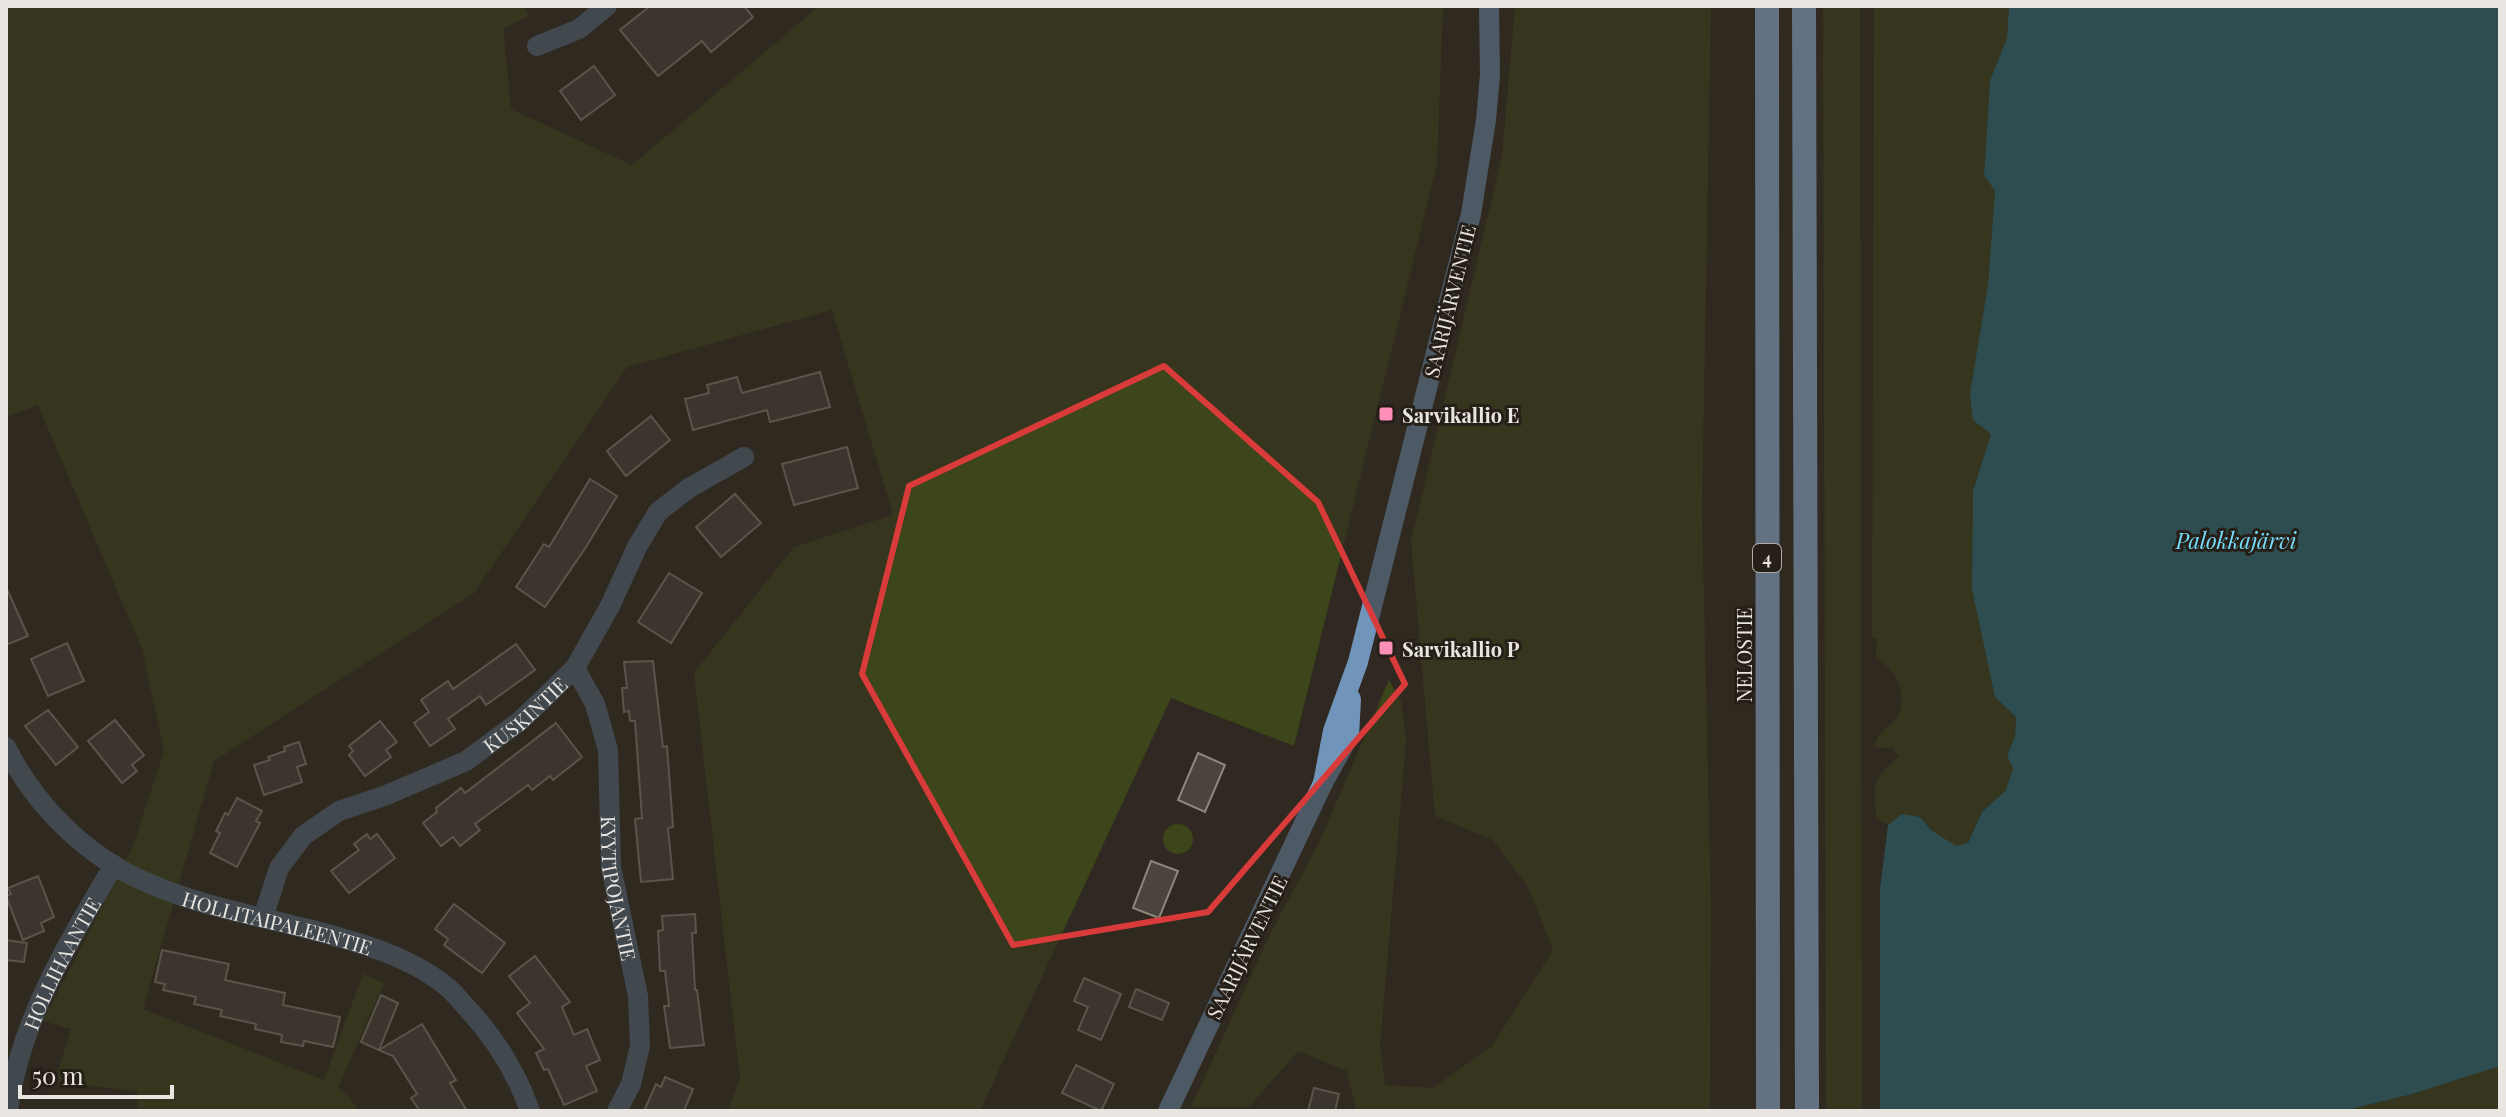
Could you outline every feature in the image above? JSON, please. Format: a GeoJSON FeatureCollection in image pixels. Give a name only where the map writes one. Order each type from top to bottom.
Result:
{"type":"FeatureCollection","features":[{"type":"Feature","properties":{"kind":"highway","name":"NELOSTIE"},"geometry":{"type":"LineString","coordinates":[[1767,6],[1768,1111]]}},
{"type":"Feature","properties":{"kind":"highway","name":"4"},"geometry":{"type":"LineString","coordinates":[[1804,6],[1807,1111]]}},
{"type":"Feature","properties":{"kind":"main road","name":"SAARIJÄRVENTIE"},"geometry":{"type":"LineString","coordinates":[[1168,1111],[1323,783],[1333,731],[1352,683],[1471,214],[1490,75],[1489,6]]}},
{"type":"Feature","properties":{"kind":"street"},"geometry":{"type":"LineString","coordinates":[[537,46],[579,29],[607,6]]}},
{"type":"Feature","properties":{"kind":"street","name":"KUSKINTIE"},"geometry":{"type":"LineString","coordinates":[[263,918],[279,868],[303,836],[339,811],[384,796],[466,761],[520,721],[575,668],[658,512],[689,488],[744,457]]}},
{"type":"Feature","properties":{"kind":"street","name":"KYYTIPOJANTIE"},"geometry":{"type":"LineString","coordinates":[[575,668],[595,704],[608,750],[611,867],[638,996],[640,1046],[631,1084],[617,1111]]}},
{"type":"Feature","properties":{"kind":"street","name":"HOLLITAIPALEENTIE"},"geometry":{"type":"LineString","coordinates":[[6,747],[30,788],[58,820],[114,865],[148,883],[198,900],[343,938],[400,958],[446,986],[485,1027],[507,1058],[530,1111]]}},
{"type":"Feature","properties":{"kind":"street","name":"HOLLIHAANTIE"},"geometry":{"type":"LineString","coordinates":[[8,1111],[20,1057],[35,1011],[70,940],[114,865]]}},
{"type":"Feature","properties":{"kind":"highlighted area"},"geometry":{"type":"Polygon","coordinates":[[[1164,366],[1318,502],[1405,684],[1208,912],[1013,945],[862,674],[909,486],[1164,366]]]}},
{"type":"Feature","properties":{"kind":"green space"},"geometry":{"type":"Polygon","coordinates":[[[6,6],[525,6],[528,16],[503,29],[511,109],[632,165],[819,6],[1443,6],[1437,165],[1294,746],[1171,698],[980,1111],[728,1111],[740,1079],[694,673],[794,547],[893,515],[832,310],[627,367],[474,593],[214,761],[143,1009],[324,1080],[363,974],[384,983],[338,1088],[359,1111],[138,1111],[137,1091],[55,1082],[71,1029],[43,1021],[132,849],[164,751],[142,649],[38,405],[6,417],[6,6]]]}},
{"type":"Feature","properties":{"kind":"green space"},"geometry":{"type":"Polygon","coordinates":[[[1515,6],[1711,6],[1702,510],[1711,908],[1710,1111],[1356,1111],[1347,1071],[1298,1051],[1249,1107],[1191,1107],[1271,932],[1320,841],[1389,680],[1401,701],[1406,740],[1380,1047],[1385,1085],[1433,1088],[1492,1046],[1553,950],[1528,887],[1493,840],[1435,816],[1411,541],[1502,156],[1515,6]]]}},
{"type":"Feature","properties":{"kind":"green space"},"geometry":{"type":"Polygon","coordinates":[[[1823,6],[1860,6],[1862,1111],[1826,1111],[1823,6]]]}},
{"type":"Feature","properties":{"kind":"green space"},"geometry":{"type":"Polygon","coordinates":[[[1874,6],[2009,6],[2007,38],[1990,82],[1984,174],[1995,191],[1988,285],[1991,434],[1973,491],[1986,647],[1995,697],[2016,717],[2015,736],[2007,756],[2013,768],[2006,790],[1982,812],[1968,843],[1956,847],[1931,830],[1920,817],[1902,814],[1888,825],[1876,818],[1877,782],[1883,771],[1899,756],[1892,748],[1874,747],[1900,712],[1902,700],[1894,675],[1876,658],[1877,639],[1872,638],[1874,6]]]}},
{"type":"Feature","properties":{"kind":"green space"},"geometry":{"type":"Polygon","coordinates":[[[1178,824],[1184,825],[1192,833],[1192,845],[1184,853],[1178,854],[1172,853],[1164,845],[1163,839],[1164,833],[1172,825],[1178,824]]]}},
{"type":"Feature","properties":{"kind":"green space"},"geometry":{"type":"Polygon","coordinates":[[[2500,1066],[2500,1111],[2343,1111],[2412,1094],[2500,1066]]]}},
{"type":"Feature","properties":{"kind":"water","name":"Palokkajärvi"},"geometry":{"type":"Polygon","coordinates":[[[2009,6],[2500,6],[2500,1066],[2412,1094],[2343,1111],[1880,1111],[1880,888],[1888,825],[1902,814],[1920,817],[1931,830],[1956,846],[1968,843],[1982,812],[2006,790],[2013,768],[2007,756],[2015,736],[2016,717],[1995,697],[1972,589],[1973,491],[1991,434],[1973,420],[1970,394],[1988,285],[1995,191],[1984,175],[1990,81],[2007,38],[2009,6]]]}},
{"type":"Feature","properties":{"kind":"building"},"geometry":{"type":"Polygon","coordinates":[[[650,6],[744,6],[753,17],[711,52],[702,41],[658,76],[620,30],[650,6]]]}},
{"type":"Feature","properties":{"kind":"building"},"geometry":{"type":"Polygon","coordinates":[[[594,66],[615,95],[581,120],[560,91],[594,66]]]}},
{"type":"Feature","properties":{"kind":"building"},"geometry":{"type":"Polygon","coordinates":[[[820,372],[830,407],[770,422],[767,410],[693,430],[685,399],[709,393],[707,385],[737,377],[742,393],[820,372]]]}},
{"type":"Feature","properties":{"kind":"building"},"geometry":{"type":"Polygon","coordinates":[[[651,416],[670,440],[626,476],[607,451],[651,416]]]}},
{"type":"Feature","properties":{"kind":"building"},"geometry":{"type":"Polygon","coordinates":[[[847,447],[858,488],[794,505],[782,464],[847,447]]]}},
{"type":"Feature","properties":{"kind":"building"},"geometry":{"type":"Polygon","coordinates":[[[590,479],[617,496],[545,607],[516,587],[544,544],[549,547],[590,479]]]}},
{"type":"Feature","properties":{"kind":"building"},"geometry":{"type":"Polygon","coordinates":[[[735,494],[761,523],[721,557],[696,527],[735,494]]]}},
{"type":"Feature","properties":{"kind":"building"},"geometry":{"type":"Polygon","coordinates":[[[669,573],[702,593],[671,643],[638,622],[669,573]]]}},
{"type":"Feature","properties":{"kind":"building"},"geometry":{"type":"Polygon","coordinates":[[[6,587],[28,636],[6,645],[6,587]]]}},
{"type":"Feature","properties":{"kind":"building"},"geometry":{"type":"Polygon","coordinates":[[[67,643],[84,681],[48,696],[31,659],[67,643]]]}},
{"type":"Feature","properties":{"kind":"building"},"geometry":{"type":"Polygon","coordinates":[[[516,644],[535,670],[486,705],[480,696],[448,719],[455,729],[430,746],[414,723],[429,712],[421,700],[448,681],[453,689],[516,644]]]}},
{"type":"Feature","properties":{"kind":"building"},"geometry":{"type":"Polygon","coordinates":[[[653,661],[663,747],[667,746],[673,827],[668,828],[673,879],[641,882],[635,819],[642,818],[635,721],[630,721],[629,711],[624,712],[622,688],[627,688],[624,662],[653,661]]]}},
{"type":"Feature","properties":{"kind":"building"},"geometry":{"type":"Polygon","coordinates":[[[48,710],[78,747],[56,765],[25,726],[48,710]]]}},
{"type":"Feature","properties":{"kind":"building"},"geometry":{"type":"Polygon","coordinates":[[[115,720],[144,755],[132,765],[137,771],[122,783],[88,741],[115,720]]]}},
{"type":"Feature","properties":{"kind":"building"},"geometry":{"type":"Polygon","coordinates":[[[380,721],[397,742],[386,750],[391,757],[365,776],[349,755],[353,751],[349,746],[380,721]]]}},
{"type":"Feature","properties":{"kind":"building"},"geometry":{"type":"Polygon","coordinates":[[[556,723],[582,757],[553,780],[550,776],[532,790],[528,785],[475,824],[480,830],[460,846],[453,837],[441,846],[423,823],[437,812],[436,808],[461,788],[465,793],[556,723]]]}},
{"type":"Feature","properties":{"kind":"building"},"geometry":{"type":"Polygon","coordinates":[[[299,742],[306,764],[297,767],[302,782],[264,795],[254,765],[270,760],[268,757],[285,751],[284,747],[299,742]]]}},
{"type":"Feature","properties":{"kind":"building"},"geometry":{"type":"Polygon","coordinates":[[[1198,753],[1225,765],[1205,812],[1178,800],[1198,753]]]}},
{"type":"Feature","properties":{"kind":"building"},"geometry":{"type":"Polygon","coordinates":[[[237,798],[262,811],[256,821],[260,823],[237,867],[210,853],[220,833],[216,831],[237,798]]]}},
{"type":"Feature","properties":{"kind":"building"},"geometry":{"type":"Polygon","coordinates":[[[367,834],[370,839],[377,834],[395,858],[349,893],[331,871],[359,850],[354,844],[367,834]]]}},
{"type":"Feature","properties":{"kind":"building"},"geometry":{"type":"Polygon","coordinates":[[[1151,861],[1178,871],[1159,918],[1133,908],[1151,861]]]}},
{"type":"Feature","properties":{"kind":"building"},"geometry":{"type":"Polygon","coordinates":[[[38,876],[54,917],[41,923],[44,931],[23,940],[6,896],[11,894],[8,888],[38,876]]]}},
{"type":"Feature","properties":{"kind":"building"},"geometry":{"type":"Polygon","coordinates":[[[454,904],[505,943],[482,973],[444,945],[448,939],[435,929],[454,904]]]}},
{"type":"Feature","properties":{"kind":"building"},"geometry":{"type":"Polygon","coordinates":[[[695,914],[696,933],[692,933],[695,990],[704,1045],[670,1048],[664,1006],[669,1006],[665,971],[660,971],[658,931],[663,930],[662,916],[695,914]]]}},
{"type":"Feature","properties":{"kind":"building"},"geometry":{"type":"Polygon","coordinates":[[[6,940],[27,943],[24,962],[6,960],[6,940]]]}},
{"type":"Feature","properties":{"kind":"building"},"geometry":{"type":"Polygon","coordinates":[[[162,950],[229,964],[225,980],[285,993],[283,1005],[340,1017],[333,1047],[304,1041],[303,1046],[281,1042],[282,1035],[255,1029],[256,1024],[220,1016],[222,1010],[194,1004],[196,997],[163,990],[165,984],[155,982],[162,950]]]}},
{"type":"Feature","properties":{"kind":"building"},"geometry":{"type":"Polygon","coordinates":[[[535,956],[570,1002],[562,1007],[574,1035],[587,1029],[600,1060],[586,1066],[597,1091],[564,1105],[548,1069],[544,1070],[536,1053],[544,1049],[517,1013],[530,1003],[509,976],[535,956]]]}},
{"type":"Feature","properties":{"kind":"building"},"geometry":{"type":"Polygon","coordinates":[[[1084,978],[1121,994],[1101,1040],[1078,1030],[1088,1007],[1074,1001],[1084,978]]]}},
{"type":"Feature","properties":{"kind":"building"},"geometry":{"type":"Polygon","coordinates":[[[1136,989],[1169,1003],[1162,1020],[1129,1007],[1136,989]]]}},
{"type":"Feature","properties":{"kind":"building"},"geometry":{"type":"Polygon","coordinates":[[[381,995],[398,1003],[379,1050],[361,1042],[381,995]]]}},
{"type":"Feature","properties":{"kind":"building"},"geometry":{"type":"Polygon","coordinates":[[[422,1024],[456,1080],[450,1083],[467,1111],[420,1111],[411,1098],[417,1094],[393,1056],[379,1050],[422,1024]]]}},
{"type":"Feature","properties":{"kind":"building"},"geometry":{"type":"Polygon","coordinates":[[[1076,1065],[1114,1084],[1101,1111],[1062,1093],[1076,1065]]]}},
{"type":"Feature","properties":{"kind":"building"},"geometry":{"type":"Polygon","coordinates":[[[665,1077],[693,1089],[684,1111],[644,1111],[656,1084],[661,1087],[665,1077]]]}},
{"type":"Feature","properties":{"kind":"building"},"geometry":{"type":"Polygon","coordinates":[[[1314,1088],[1339,1094],[1335,1111],[1308,1111],[1314,1088]]]}},
{"type":"Feature","properties":{"kind":"place","name":"Sarvikallio E"},"geometry":{"type":"Point","coordinates":[1386,414]}},
{"type":"Feature","properties":{"kind":"place","name":"Sarvikallio P"},"geometry":{"type":"Point","coordinates":[1386,648]}}]}
